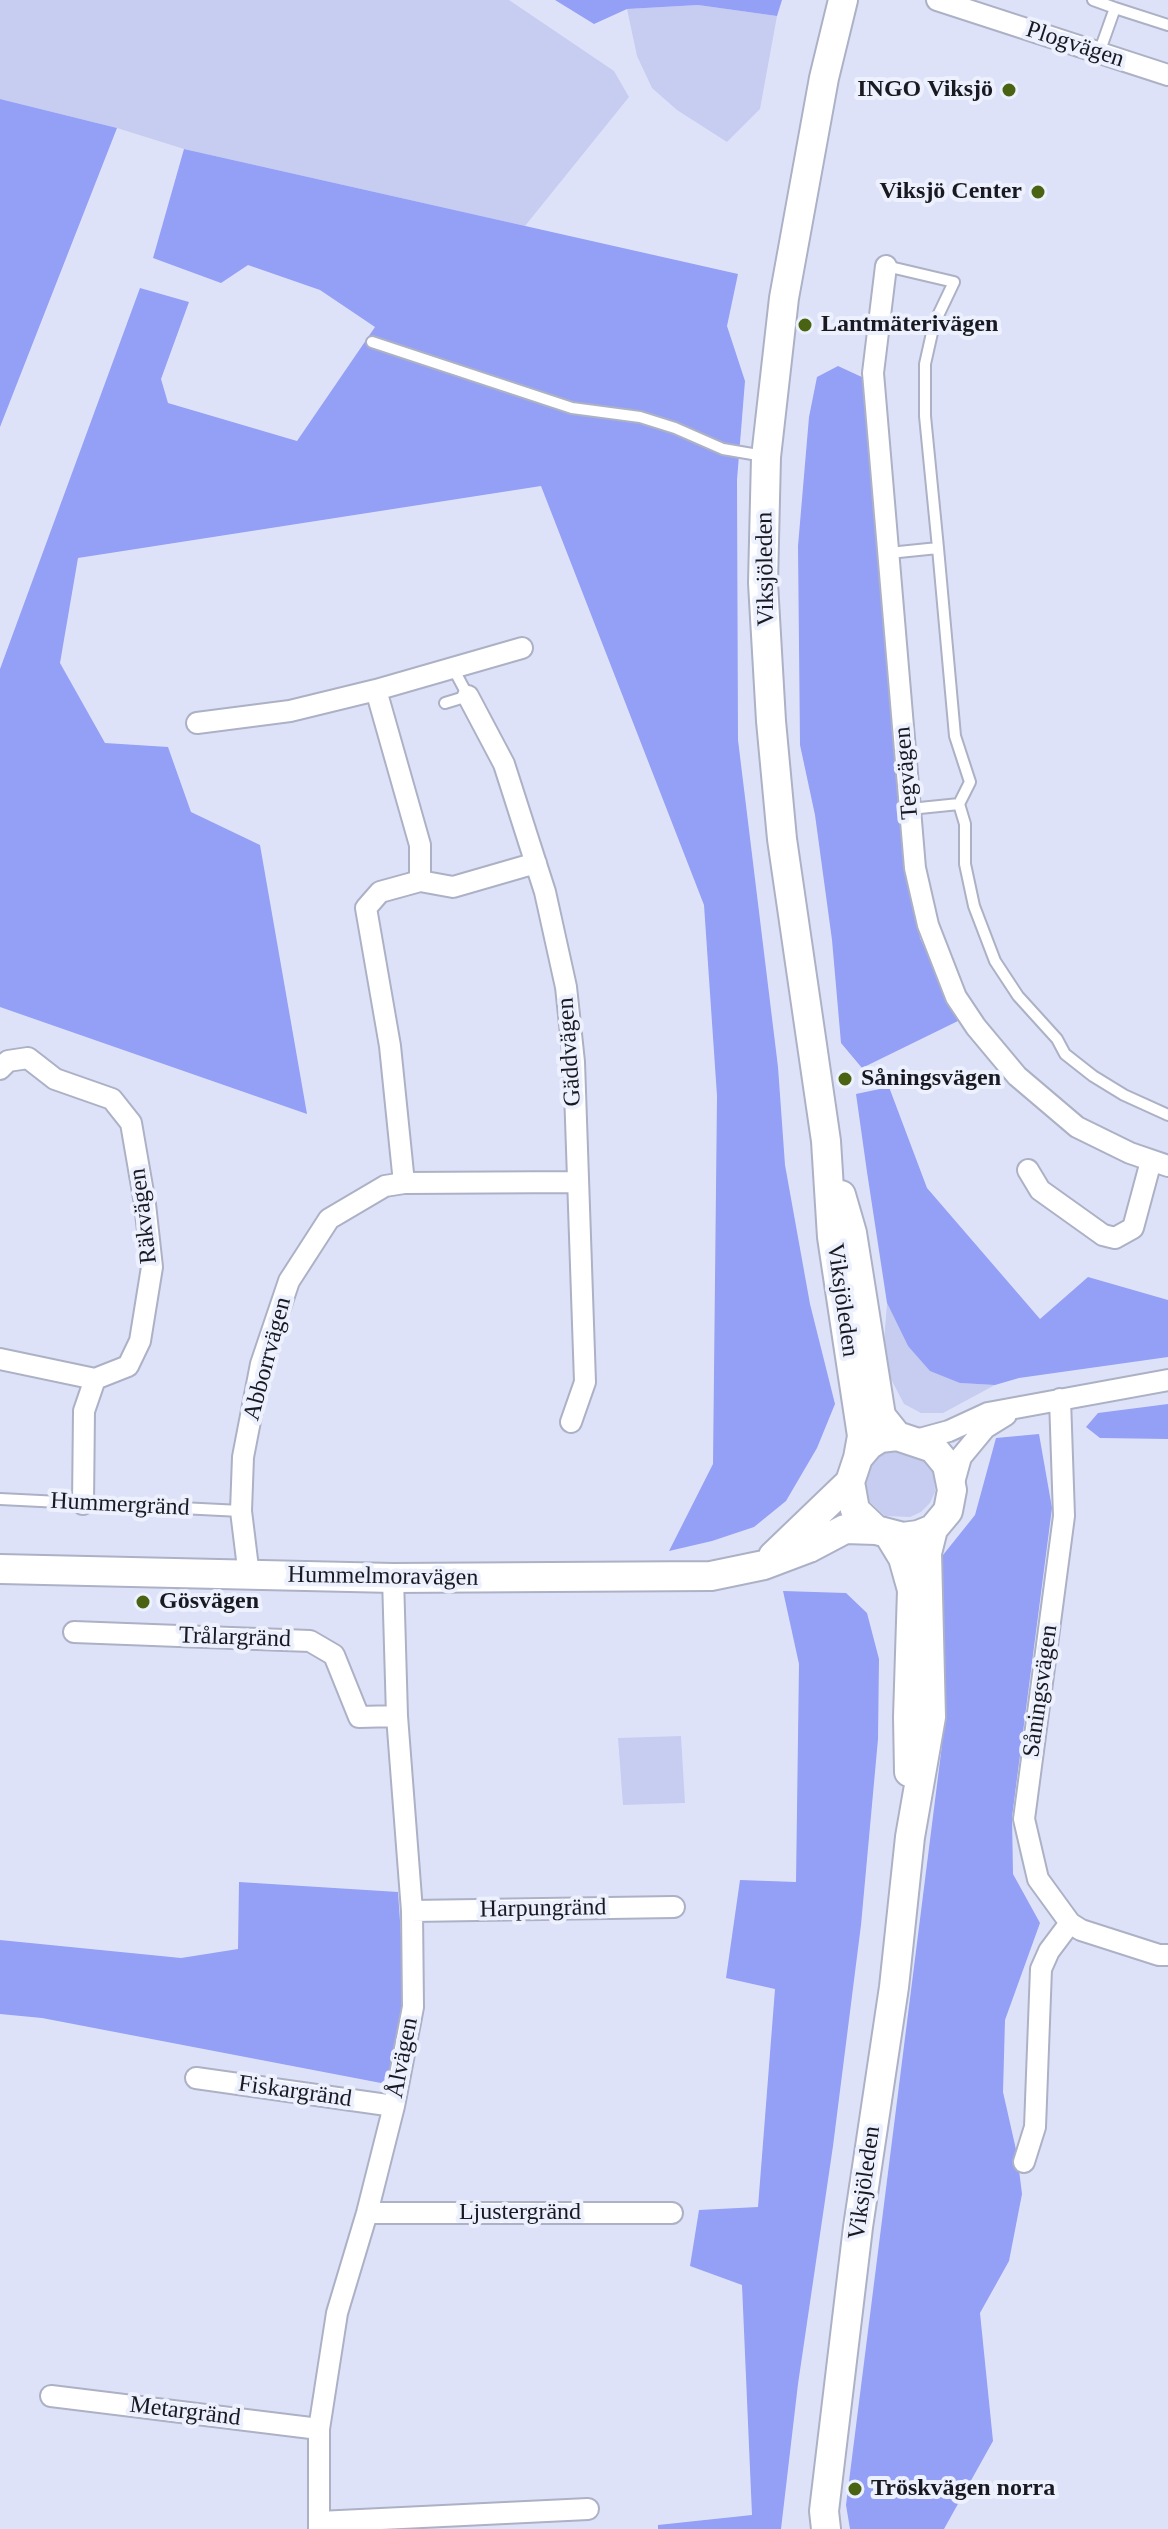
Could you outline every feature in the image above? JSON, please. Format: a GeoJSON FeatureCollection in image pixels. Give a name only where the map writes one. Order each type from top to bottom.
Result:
{"type":"FeatureCollection","features":[{"type":"Feature","properties":{"kind":"main road","name":"Viksjöleden"},"geometry":{"type":"LineString","coordinates":[[843,0],[824,78],[784,298],[766,457],[763,583],[782,839],[826,1141],[832,1237],[862,1436],[854,1470]]}},
{"type":"Feature","properties":{"kind":"main road","name":"Viksjöleden"},"geometry":{"type":"LineString","coordinates":[[826,1141],[852,1233],[881,1416],[907,1438]]}},
{"type":"Feature","properties":{"kind":"main road"},"geometry":{"type":"LineString","coordinates":[[764,1565],[854,1470],[869,1445],[880,1438],[907,1438],[933,1448],[947,1465],[952,1490],[948,1511],[933,1529],[918,1535],[883,1533],[855,1510],[854,1470]]}},
{"type":"Feature","properties":{"kind":"main road","name":"Hummelmoravägen"},"geometry":{"type":"LineString","coordinates":[[0,1569],[393,1578],[711,1576],[764,1565],[809,1548],[845,1529],[883,1533]]}},
{"type":"Feature","properties":{"kind":"main road","name":"Viksjöleden"},"geometry":{"type":"LineString","coordinates":[[826,2529],[824,2511],[856,2243],[894,1987],[910,1837],[931,1717],[927,1553],[933,1529]]}},
{"type":"Feature","properties":{"kind":"main road","name":"Viksjöleden"},"geometry":{"type":"LineString","coordinates":[[883,1533],[903,1558],[912,1590],[908,1717],[910,1837]]}},
{"type":"Feature","properties":{"kind":"street","name":"Plogvägen"},"geometry":{"type":"LineString","coordinates":[[937,0],[986,8],[1099,53],[1168,75]]}},
{"type":"Feature","properties":{"kind":"street","name":"Tegvägen"},"geometry":{"type":"LineString","coordinates":[[886,266],[873,373],[915,868],[928,925],[956,997],[976,1027],[1017,1076],[1077,1127],[1159,1163]]}},
{"type":"Feature","properties":{"kind":"street"},"geometry":{"type":"LineString","coordinates":[[197,723],[290,711],[522,648]]}},
{"type":"Feature","properties":{"kind":"street"},"geometry":{"type":"LineString","coordinates":[[376,690],[420,845],[420,881]]}},
{"type":"Feature","properties":{"kind":"street","name":"Gäddvägen"},"geometry":{"type":"LineString","coordinates":[[468,696],[504,764],[536,863],[566,987],[574,1062],[585,1382],[571,1422]]}},
{"type":"Feature","properties":{"kind":"street"},"geometry":{"type":"LineString","coordinates":[[404,1183],[390,1046],[366,908],[380,892],[420,881],[453,887],[536,863]]}},
{"type":"Feature","properties":{"kind":"street","name":"Räkvägen"},"geometry":{"type":"LineString","coordinates":[[0,1069],[8,1061],[28,1058],[55,1079],[112,1099],[131,1123],[152,1267],[140,1341],[128,1366],[95,1379]]}},
{"type":"Feature","properties":{"kind":"street"},"geometry":{"type":"LineString","coordinates":[[1028,1170],[1040,1190],[1103,1235],[1115,1238],[1133,1228],[1159,1163]]}},
{"type":"Feature","properties":{"kind":"street","name":"Abborrvägen"},"geometry":{"type":"LineString","coordinates":[[249,1576],[241,1511],[243,1457],[261,1364],[289,1281],[329,1219],[385,1186],[435,1176],[577,1182]]}},
{"type":"Feature","properties":{"kind":"street"},"geometry":{"type":"LineString","coordinates":[[0,1359],[95,1379],[84,1411],[83,1504]]}},
{"type":"Feature","properties":{"kind":"street"},"geometry":{"type":"LineString","coordinates":[[907,1438],[949,1431],[988,1413],[1168,1380]]}},
{"type":"Feature","properties":{"kind":"street","name":"Såningsvägen"},"geometry":{"type":"LineString","coordinates":[[1060,1399],[1064,1516],[1024,1819],[1038,1879],[1070,1923]]}},
{"type":"Feature","properties":{"kind":"street"},"geometry":{"type":"LineString","coordinates":[[952,1490],[961,1457],[985,1428],[1016,1409]]}},
{"type":"Feature","properties":{"kind":"street","name":"Ålvägen"},"geometry":{"type":"LineString","coordinates":[[319,2526],[319,2429],[337,2313],[394,2106],[413,2007],[412,1911],[397,1716],[393,1578]]}},
{"type":"Feature","properties":{"kind":"street","name":"Trålargränd"},"geometry":{"type":"LineString","coordinates":[[74,1632],[310,1641],[334,1655],[359,1717],[397,1716]]}},
{"type":"Feature","properties":{"kind":"street","name":"Harpungränd"},"geometry":{"type":"LineString","coordinates":[[412,1911],[674,1907]]}},
{"type":"Feature","properties":{"kind":"street"},"geometry":{"type":"LineString","coordinates":[[1024,2162],[1035,2127],[1041,1969],[1049,1951],[1070,1923],[1081,1930],[1159,1955],[1168,1955]]}},
{"type":"Feature","properties":{"kind":"street","name":"Fiskargränd"},"geometry":{"type":"LineString","coordinates":[[196,2078],[394,2106]]}},
{"type":"Feature","properties":{"kind":"street","name":"Ljustergränd"},"geometry":{"type":"LineString","coordinates":[[367,2213],[672,2213]]}},
{"type":"Feature","properties":{"kind":"street","name":"Metargränd"},"geometry":{"type":"LineString","coordinates":[[51,2396],[319,2429]]}},
{"type":"Feature","properties":{"kind":"street"},"geometry":{"type":"LineString","coordinates":[[319,2526],[588,2509]]}},
{"type":"Feature","properties":{"kind":"lane"},"geometry":{"type":"LineString","coordinates":[[1093,0],[1168,25]]}},
{"type":"Feature","properties":{"kind":"lane"},"geometry":{"type":"LineString","coordinates":[[1099,53],[1115,8]]}},
{"type":"Feature","properties":{"kind":"lane"},"geometry":{"type":"LineString","coordinates":[[886,266],[954,282],[934,324],[925,364],[925,416],[955,736],[970,782],[959,804],[965,824],[965,864],[974,906],[995,961],[1010,985],[1057,1039],[1065,1054],[1124,1095],[1168,1115]]}},
{"type":"Feature","properties":{"kind":"lane"},"geometry":{"type":"LineString","coordinates":[[372,342],[572,408],[640,417],[723,449],[766,457]]}},
{"type":"Feature","properties":{"kind":"lane"},"geometry":{"type":"LineString","coordinates":[[889,553],[938,548]]}},
{"type":"Feature","properties":{"kind":"lane"},"geometry":{"type":"LineString","coordinates":[[445,703],[468,696],[453,668]]}},
{"type":"Feature","properties":{"kind":"lane"},"geometry":{"type":"LineString","coordinates":[[910,809],[959,804]]}},
{"type":"Feature","properties":{"kind":"lane","name":"Hummergränd"},"geometry":{"type":"LineString","coordinates":[[0,1499],[241,1511]]}},
{"type":"Feature","properties":{"kind":"shaded area"},"geometry":{"type":"Polygon","coordinates":[[[0,0],[509,0],[614,71],[629,97],[525,226],[184,149],[117,128],[0,99],[0,0]]]}},
{"type":"Feature","properties":{"kind":"shaded area"},"geometry":{"type":"Polygon","coordinates":[[[555,0],[782,0],[777,16],[698,5],[627,9],[594,24],[555,0]]]}},
{"type":"Feature","properties":{"kind":"shaded area"},"geometry":{"type":"Polygon","coordinates":[[[698,5],[777,16],[760,109],[727,142],[677,110],[652,88],[637,56],[627,9],[698,5]]]}},
{"type":"Feature","properties":{"kind":"shaded area"},"geometry":{"type":"Polygon","coordinates":[[[0,99],[117,128],[0,427],[0,99]]]}},
{"type":"Feature","properties":{"kind":"shaded area"},"geometry":{"type":"Polygon","coordinates":[[[184,149],[738,274],[727,326],[745,381],[737,480],[738,740],[778,1067],[785,1165],[810,1304],[835,1404],[817,1448],[786,1501],[754,1527],[669,1551],[713,1464],[717,1096],[704,905],[541,486],[78,558],[60,663],[105,743],[168,747],[191,812],[260,845],[307,1114],[0,1007],[0,669],[140,288],[189,302],[161,379],[168,403],[297,441],[375,327],[320,290],[248,265],[221,283],[153,258],[184,149]]]}},
{"type":"Feature","properties":{"kind":"shaded area"},"geometry":{"type":"Polygon","coordinates":[[[838,366],[864,378],[896,756],[920,938],[960,1020],[862,1068],[841,1043],[832,940],[815,815],[800,745],[798,546],[809,417],[817,377],[838,366]]]}},
{"type":"Feature","properties":{"kind":"shaded area"},"geometry":{"type":"Polygon","coordinates":[[[889,1087],[927,1188],[1040,1319],[1088,1277],[1168,1300],[1168,1357],[1019,1378],[995,1385],[960,1383],[930,1371],[908,1346],[887,1303],[867,1172],[856,1094],[889,1087]]]}},
{"type":"Feature","properties":{"kind":"shaded area"},"geometry":{"type":"Polygon","coordinates":[[[887,1303],[908,1346],[960,1383],[995,1385],[943,1413],[921,1413],[904,1404],[891,1379],[884,1342],[887,1303]]]}},
{"type":"Feature","properties":{"kind":"shaded area"},"geometry":{"type":"Polygon","coordinates":[[[1168,1404],[1168,1439],[1100,1438],[1086,1427],[1098,1413],[1168,1404]]]}},
{"type":"Feature","properties":{"kind":"shaded area"},"geometry":{"type":"Polygon","coordinates":[[[1039,1434],[1052,1508],[1012,1817],[1013,1874],[1040,1923],[1005,2020],[1003,2092],[1017,2154],[1022,2194],[1009,2261],[980,2313],[993,2441],[944,2529],[850,2529],[846,2505],[942,1745],[939,1560],[975,1515],[996,1438],[1039,1434]]]}},
{"type":"Feature","properties":{"kind":"shaded area"},"geometry":{"type":"Polygon","coordinates":[[[908,1445],[934,1468],[935,1492],[921,1512],[910,1517],[885,1516],[867,1499],[863,1475],[874,1454],[908,1445]]]}},
{"type":"Feature","properties":{"kind":"shaded area"},"geometry":{"type":"Polygon","coordinates":[[[783,1591],[846,1593],[867,1613],[879,1659],[878,1739],[861,1925],[833,2146],[798,2384],[781,2529],[658,2529],[658,2525],[752,2515],[742,2285],[690,2266],[699,2210],[758,2207],[775,1989],[726,1978],[740,1880],[796,1882],[799,1664],[783,1591]]]}},
{"type":"Feature","properties":{"kind":"shaded area"},"geometry":{"type":"Polygon","coordinates":[[[681,1736],[685,1803],[623,1805],[618,1738],[681,1736]]]}},
{"type":"Feature","properties":{"kind":"shaded area"},"geometry":{"type":"Polygon","coordinates":[[[239,1882],[398,1892],[406,2008],[396,2070],[381,2083],[42,2018],[0,2014],[0,1940],[181,1958],[238,1949],[239,1882]]]}},
{"type":"Feature","properties":{"kind":"place","name":"INGO Viksjö"},"geometry":{"type":"Point","coordinates":[1009,90]}},
{"type":"Feature","properties":{"kind":"place","name":"Viksjö Center"},"geometry":{"type":"Point","coordinates":[1038,192]}},
{"type":"Feature","properties":{"kind":"place","name":"Lantmäterivägen"},"geometry":{"type":"Point","coordinates":[805,325]}},
{"type":"Feature","properties":{"kind":"place","name":"Såningsvägen"},"geometry":{"type":"Point","coordinates":[845,1079]}},
{"type":"Feature","properties":{"kind":"place","name":"Gösvägen"},"geometry":{"type":"Point","coordinates":[143,1602]}},
{"type":"Feature","properties":{"kind":"place","name":"Tröskvägen norra"},"geometry":{"type":"Point","coordinates":[855,2489]}}]}
